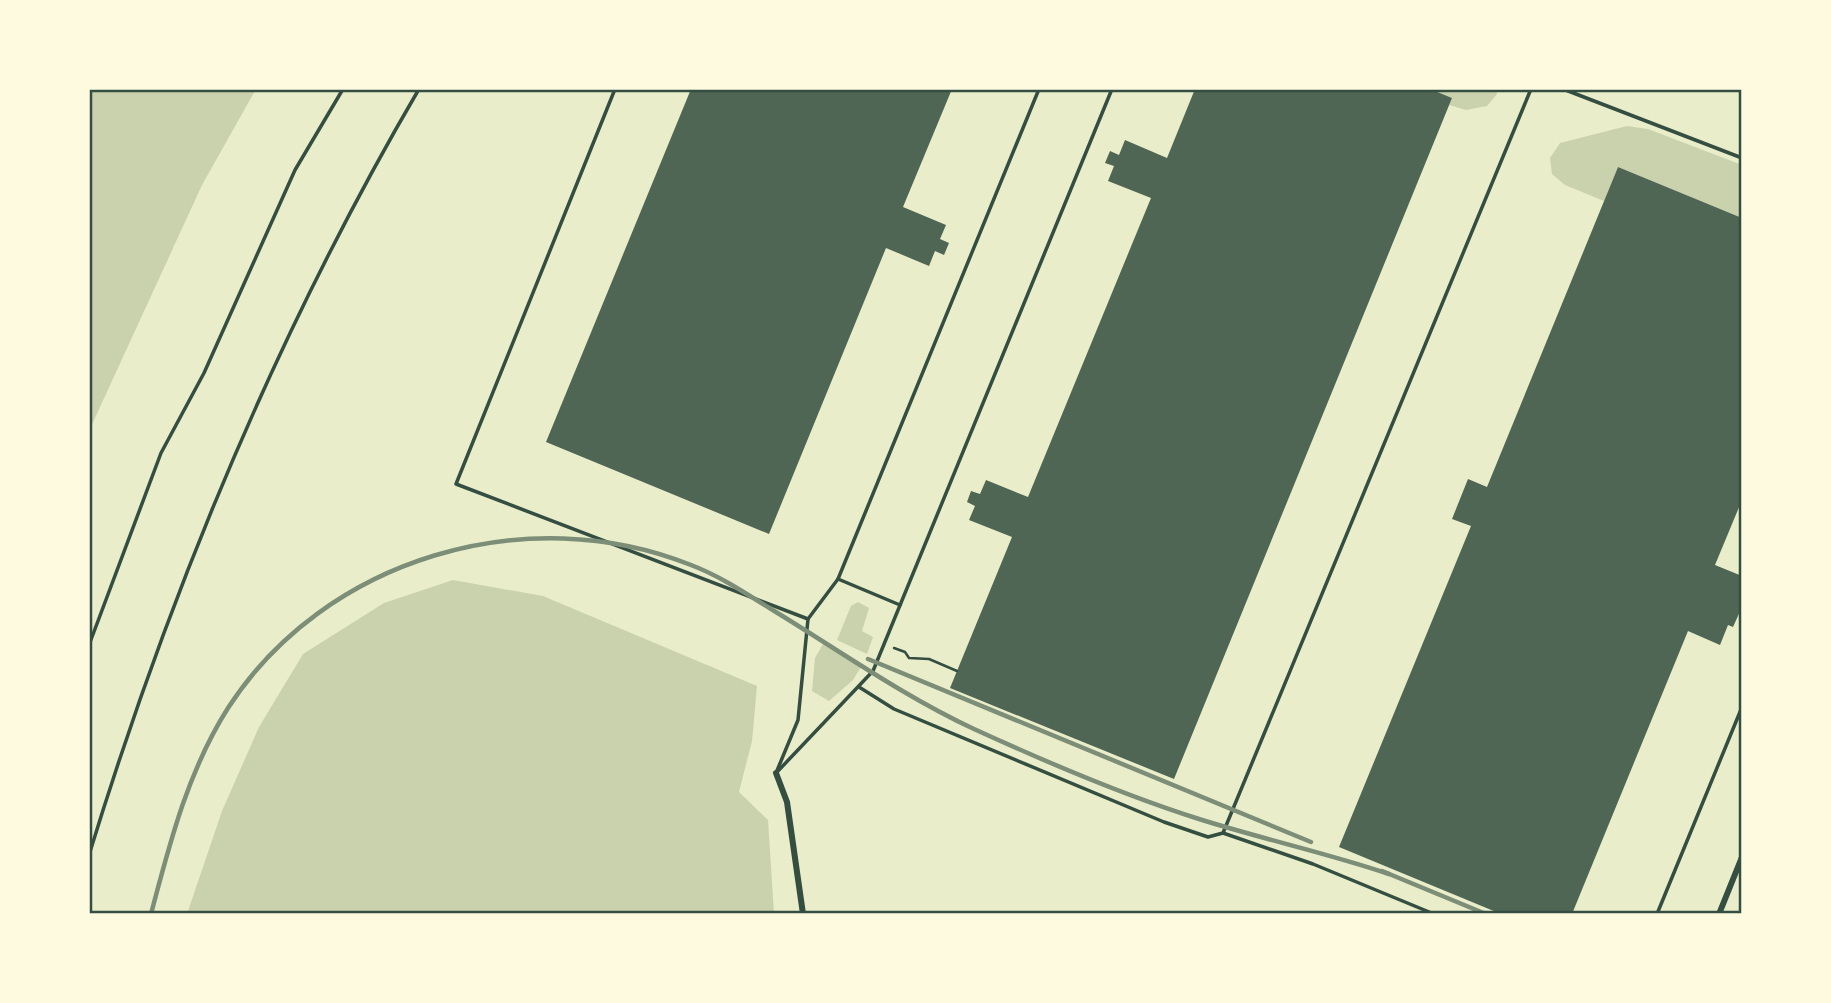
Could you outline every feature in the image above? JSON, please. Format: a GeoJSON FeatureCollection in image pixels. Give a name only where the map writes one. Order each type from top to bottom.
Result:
{"type":"FeatureCollection","features":[{"type":"Feature","properties":{"kind":"street"},"geometry":{"type":"LineString","coordinates":[[776,774],[787,802],[803,914]]}},
{"type":"Feature","properties":{"kind":"street"},"geometry":{"type":"LineString","coordinates":[[1719,914],[1742,857]]}},
{"type":"Feature","properties":{"kind":"lane"},"geometry":{"type":"LineString","coordinates":[[89,645],[161,453],[204,373],[295,170],[343,89]]}},
{"type":"Feature","properties":{"kind":"lane"},"geometry":{"type":"LineString","coordinates":[[89,855],[163,640],[215,505],[325,265],[419,89]]}},
{"type":"Feature","properties":{"kind":"lane"},"geometry":{"type":"LineString","coordinates":[[615,89],[456,484],[808,619]]}},
{"type":"Feature","properties":{"kind":"lane"},"geometry":{"type":"LineString","coordinates":[[776,774],[798,720],[808,619],[838,579],[1039,89]]}},
{"type":"Feature","properties":{"kind":"lane"},"geometry":{"type":"LineString","coordinates":[[776,774],[873,671],[1112,89]]}},
{"type":"Feature","properties":{"kind":"lane"},"geometry":{"type":"LineString","coordinates":[[1223,833],[1531,89]]}},
{"type":"Feature","properties":{"kind":"lane"},"geometry":{"type":"LineString","coordinates":[[1563,89],[1742,158]]}},
{"type":"Feature","properties":{"kind":"lane"},"geometry":{"type":"LineString","coordinates":[[838,579],[900,605]]}},
{"type":"Feature","properties":{"kind":"lane"},"geometry":{"type":"LineString","coordinates":[[859,687],[894,709],[1164,822],[1208,837],[1223,833],[1313,864],[1434,914]]}},
{"type":"Feature","properties":{"kind":"lane"},"geometry":{"type":"LineString","coordinates":[[1657,914],[1742,707]]}},
{"type":"Feature","properties":{"kind":"path"},"geometry":{"type":"LineString","coordinates":[[884,643],[905,652],[909,658],[929,659],[957,671]]}},
{"type":"Feature","properties":{"kind":"green space"},"geometry":{"type":"Polygon","coordinates":[[[89,89],[256,89],[202,185],[89,431],[89,89]]]}},
{"type":"Feature","properties":{"kind":"green space"},"geometry":{"type":"Polygon","coordinates":[[[1430,89],[1496,89],[1497,94],[1487,106],[1466,110],[1449,105],[1452,98],[1430,89]]]}},
{"type":"Feature","properties":{"kind":"green space"},"geometry":{"type":"Polygon","coordinates":[[[1627,126],[1648,129],[1742,165],[1742,218],[1618,167],[1604,201],[1565,185],[1552,174],[1550,158],[1560,143],[1627,126]]]}},
{"type":"Feature","properties":{"kind":"green space"},"geometry":{"type":"Polygon","coordinates":[[[453,580],[543,596],[757,686],[752,741],[739,792],[768,820],[774,914],[187,914],[222,811],[259,727],[303,654],[384,603],[453,580]]]}},
{"type":"Feature","properties":{"kind":"green space"},"geometry":{"type":"Polygon","coordinates":[[[858,602],[869,608],[862,631],[873,637],[867,654],[837,640],[851,606],[858,602]]]}},
{"type":"Feature","properties":{"kind":"green space"},"geometry":{"type":"Polygon","coordinates":[[[823,644],[861,667],[853,680],[829,701],[812,691],[815,658],[823,644]]]}},
{"type":"Feature","properties":{"kind":"building"},"geometry":{"type":"Polygon","coordinates":[[[691,89],[952,89],[903,207],[946,225],[940,239],[949,243],[944,255],[935,251],[929,266],[886,248],[769,534],[546,442],[691,89]]]}},
{"type":"Feature","properties":{"kind":"building"},"geometry":{"type":"Polygon","coordinates":[[[1195,89],[1430,89],[1452,98],[1174,779],[950,688],[1012,537],[969,520],[975,506],[967,502],[971,491],[980,494],[986,480],[1028,497],[1151,198],[1108,181],[1114,166],[1105,163],[1110,151],[1119,155],[1125,140],[1167,158],[1195,89]]]}},
{"type":"Feature","properties":{"kind":"building"},"geometry":{"type":"Polygon","coordinates":[[[1618,167],[1742,218],[1742,500],[1715,565],[1742,576],[1739,599],[1742,607],[1733,627],[1728,625],[1720,645],[1688,631],[1572,914],[1501,914],[1339,847],[1471,526],[1452,519],[1468,479],[1487,487],[1618,167]]]}},
{"type":"Feature","properties":{"kind":"railway"},"geometry":{"type":"LineString","coordinates":[[151,914],[173,834],[202,757],[228,708],[269,656],[318,613],[374,579],[434,555],[498,542],[563,538],[628,546],[702,569],[922,702],[974,729],[1085,777],[1199,819],[1389,874]]}},
{"type":"Feature","properties":{"kind":"railway"},"geometry":{"type":"LineString","coordinates":[[868,659],[1311,842]]}},
{"type":"Feature","properties":{"kind":"railway"},"geometry":{"type":"LineString","coordinates":[[1382,871],[1486,914]]}}]}
